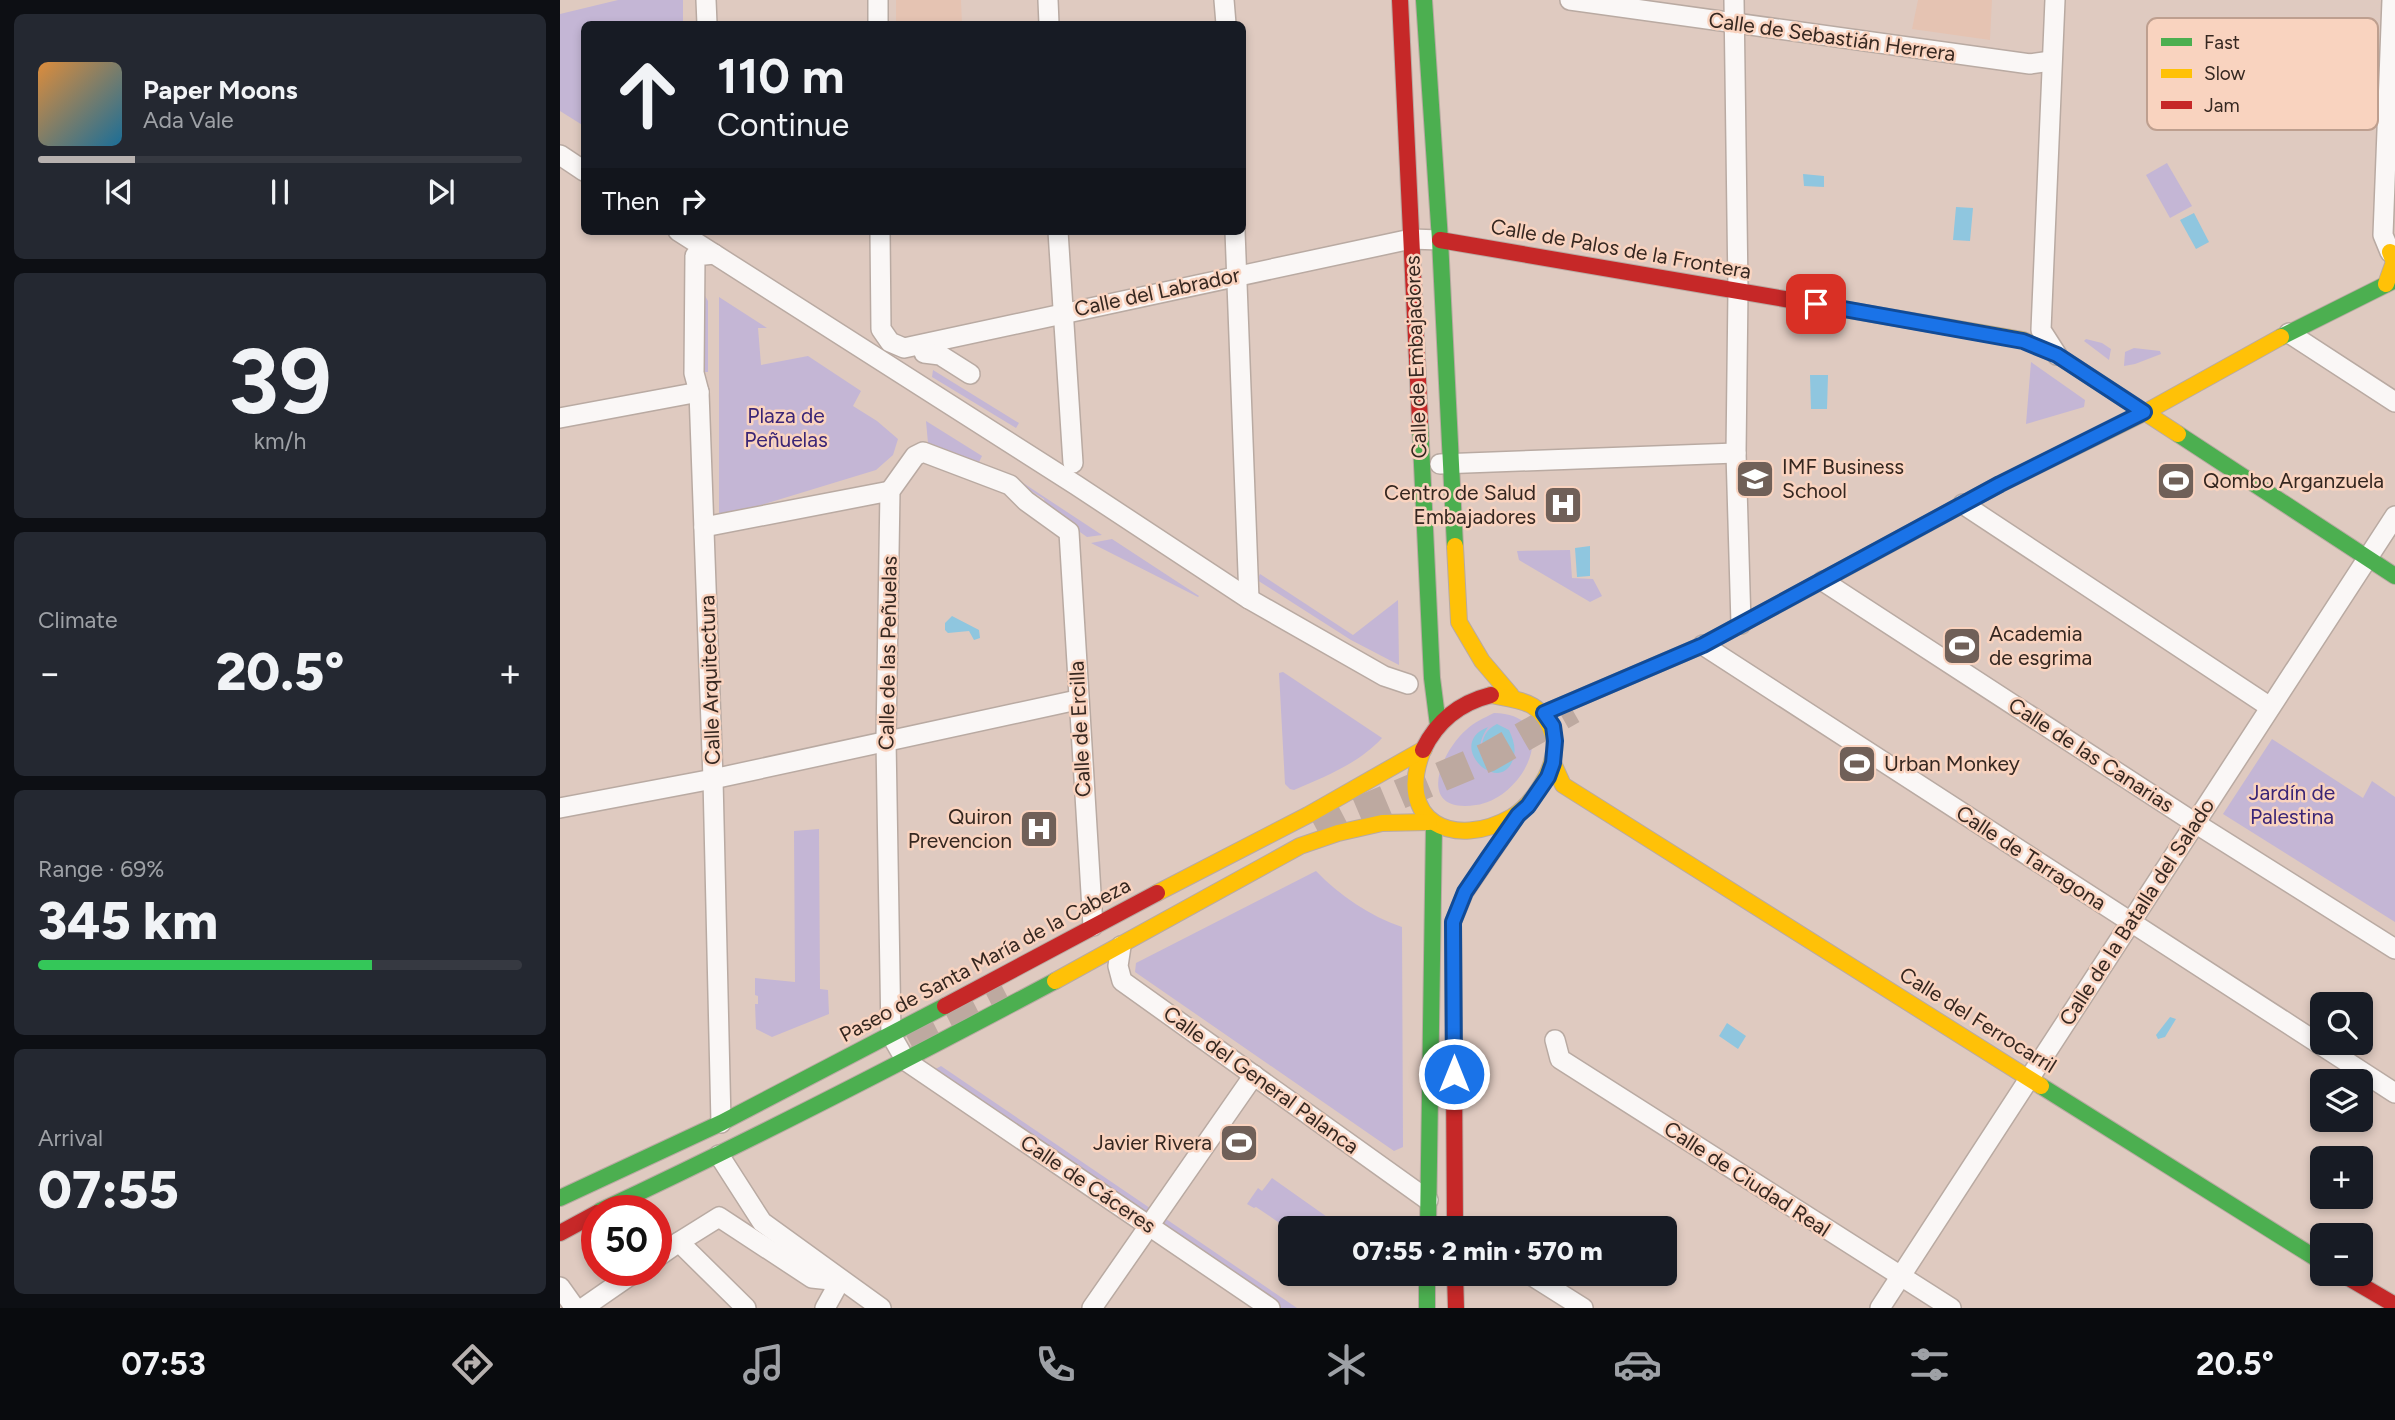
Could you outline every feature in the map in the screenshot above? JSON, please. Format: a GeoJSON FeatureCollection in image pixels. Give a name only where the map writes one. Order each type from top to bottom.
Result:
{"type":"FeatureCollection","features":[{"type":"Feature","properties":{"kind":"main road","name":"Calle de Embajadores"},"geometry":{"type":"LineString","coordinates":[[1401,0],[1421,464],[1432,678],[1438,725]]}},
{"type":"Feature","properties":{"kind":"main road","name":"Calle de Embajadores"},"geometry":{"type":"LineString","coordinates":[[1424,0],[1440,240],[1459,622],[1478,655],[1511,695]]}},
{"type":"Feature","properties":{"kind":"main road","name":"Calle de Palos de la Frontera"},"geometry":{"type":"LineString","coordinates":[[1440,240],[2023,341],[2057,355],[2395,576]]}},
{"type":"Feature","properties":{"kind":"main road"},"geometry":{"type":"LineString","coordinates":[[1544,713],[1703,645],[1963,504],[2390,282],[2394,262],[2392,254]]}},
{"type":"Feature","properties":{"kind":"main road"},"geometry":{"type":"LineString","coordinates":[[1428,1216],[1432,824],[1417,802],[1416,774],[1424,749],[1438,725],[1462,705],[1491,695],[1511,695],[1536,705],[1544,713],[1555,733],[1553,763],[1530,809],[1465,892],[1453,922],[1456,1216]]}},
{"type":"Feature","properties":{"kind":"main road","name":"Paseo de Santa María de la Cabeza"},"geometry":{"type":"LineString","coordinates":[[560,1198],[721,1123],[891,1035],[1307,815],[1424,749]]}},
{"type":"Feature","properties":{"kind":"main road","name":"Calle del Ferrocarril"},"geometry":{"type":"LineString","coordinates":[[1553,763],[1563,785],[2310,1254]]}},
{"type":"Feature","properties":{"kind":"main road","name":"Calle del Ferrocarril"},"geometry":{"type":"LineString","coordinates":[[1561,804],[1610,815]]}},
{"type":"Feature","properties":{"kind":"main road"},"geometry":{"type":"LineString","coordinates":[[634,1195],[906,1061],[1300,846],[1338,833],[1382,823],[1432,824],[1451,831],[1473,831],[1496,827],[1530,809]]}},
{"type":"Feature","properties":{"kind":"main road"},"geometry":{"type":"LineString","coordinates":[[560,1233],[581,1221]]}},
{"type":"Feature","properties":{"kind":"main road"},"geometry":{"type":"LineString","coordinates":[[1427,1286],[1427,1308]]}},
{"type":"Feature","properties":{"kind":"main road"},"geometry":{"type":"LineString","coordinates":[[1455,1286],[1456,1308]]}},
{"type":"Feature","properties":{"kind":"main road"},"geometry":{"type":"LineString","coordinates":[[2363,1286],[2395,1305]]}},
{"type":"Feature","properties":{"kind":"street"},"geometry":{"type":"LineString","coordinates":[[706,0],[706,21]]}},
{"type":"Feature","properties":{"kind":"street"},"geometry":{"type":"LineString","coordinates":[[878,0],[878,21]]}},
{"type":"Feature","properties":{"kind":"street"},"geometry":{"type":"LineString","coordinates":[[1048,0],[1049,21]]}},
{"type":"Feature","properties":{"kind":"street"},"geometry":{"type":"LineString","coordinates":[[1224,0],[1226,21]]}},
{"type":"Feature","properties":{"kind":"street","name":"Calle de Sebastián Herrera"},"geometry":{"type":"LineString","coordinates":[[1570,0],[2030,64],[2052,61]]}},
{"type":"Feature","properties":{"kind":"street"},"geometry":{"type":"LineString","coordinates":[[1734,0],[1738,290],[1736,453],[1741,624]]}},
{"type":"Feature","properties":{"kind":"street"},"geometry":{"type":"LineString","coordinates":[[2055,0],[2041,330],[2057,355]]}},
{"type":"Feature","properties":{"kind":"street"},"geometry":{"type":"LineString","coordinates":[[2392,0],[2384,223],[2384,235],[2392,254]]}},
{"type":"Feature","properties":{"kind":"street"},"geometry":{"type":"LineString","coordinates":[[560,155],[581,169]]}},
{"type":"Feature","properties":{"kind":"street"},"geometry":{"type":"LineString","coordinates":[[684,235],[1068,471],[1249,599],[1384,676],[1408,684]]}},
{"type":"Feature","properties":{"kind":"street","name":"Calle del Labrador"},"geometry":{"type":"LineString","coordinates":[[880,235],[881,329],[890,342],[904,348],[1411,239]]}},
{"type":"Feature","properties":{"kind":"street"},"geometry":{"type":"LineString","coordinates":[[1058,235],[1069,400],[1059,400],[1068,471]]}},
{"type":"Feature","properties":{"kind":"street"},"geometry":{"type":"LineString","coordinates":[[1235,235],[1249,599]]}},
{"type":"Feature","properties":{"kind":"street","name":"Calle de Embajadores"},"geometry":{"type":"LineString","coordinates":[[1411,239],[1440,240]]}},
{"type":"Feature","properties":{"kind":"street","name":"Calle Arquitectura"},"geometry":{"type":"LineString","coordinates":[[714,254],[695,256],[694,373],[699,392],[704,527],[721,1123]]}},
{"type":"Feature","properties":{"kind":"street"},"geometry":{"type":"LineString","coordinates":[[2290,333],[2395,402]]}},
{"type":"Feature","properties":{"kind":"street"},"geometry":{"type":"LineString","coordinates":[[924,353],[940,355],[970,374]]}},
{"type":"Feature","properties":{"kind":"street"},"geometry":{"type":"LineString","coordinates":[[560,418],[699,392]]}},
{"type":"Feature","properties":{"kind":"street","name":"Calle de Ercilla"},"geometry":{"type":"LineString","coordinates":[[890,491],[915,456],[923,452],[1010,485],[1026,501],[1069,531],[1077,700],[1093,926]]}},
{"type":"Feature","properties":{"kind":"street"},"geometry":{"type":"LineString","coordinates":[[1421,464],[1736,453]]}},
{"type":"Feature","properties":{"kind":"street"},"geometry":{"type":"LineString","coordinates":[[704,527],[890,491]]}},
{"type":"Feature","properties":{"kind":"street","name":"Calle de las Peñuelas"},"geometry":{"type":"LineString","coordinates":[[890,491],[886,740],[891,1035]]}},
{"type":"Feature","properties":{"kind":"street"},"geometry":{"type":"LineString","coordinates":[[1963,504],[2270,707]]}},
{"type":"Feature","properties":{"kind":"street","name":"Calle de la Batalla del Salado"},"geometry":{"type":"LineString","coordinates":[[1880,1308],[2395,516]]}},
{"type":"Feature","properties":{"kind":"street","name":"Calle de las Canarias"},"geometry":{"type":"LineString","coordinates":[[1823,581],[2195,823],[2395,949]]}},
{"type":"Feature","properties":{"kind":"street","name":"Calle de Tarragona"},"geometry":{"type":"LineString","coordinates":[[1703,645],[2395,1093]]}},
{"type":"Feature","properties":{"kind":"street"},"geometry":{"type":"LineString","coordinates":[[560,808],[713,779],[1077,700]]}},
{"type":"Feature","properties":{"kind":"street","name":"Calle del General Palanca"},"geometry":{"type":"LineString","coordinates":[[1121,946],[1118,966],[1122,981],[1428,1200]]}},
{"type":"Feature","properties":{"kind":"street"},"geometry":{"type":"LineString","coordinates":[[891,1035],[906,1061]]}},
{"type":"Feature","properties":{"kind":"street","name":"Calle de Ciudad Real"},"geometry":{"type":"LineString","coordinates":[[1555,1040],[1560,1059],[1951,1308]]}},
{"type":"Feature","properties":{"kind":"street","name":"Calle de Cáceres"},"geometry":{"type":"LineString","coordinates":[[906,1061],[1270,1308]]}},
{"type":"Feature","properties":{"kind":"street"},"geometry":{"type":"LineString","coordinates":[[1092,1308],[1254,1075]]}},
{"type":"Feature","properties":{"kind":"street"},"geometry":{"type":"LineString","coordinates":[[719,1155],[762,1222],[840,1281],[881,1308]]}},
{"type":"Feature","properties":{"kind":"street"},"geometry":{"type":"LineString","coordinates":[[672,1247],[719,1217],[811,1278],[840,1281]]}},
{"type":"Feature","properties":{"kind":"street"},"geometry":{"type":"LineString","coordinates":[[679,1242],[736,1307]]}},
{"type":"Feature","properties":{"kind":"street"},"geometry":{"type":"LineString","coordinates":[[825,1308],[840,1281]]}},
{"type":"Feature","properties":{"kind":"street"},"geometry":{"type":"LineString","coordinates":[[583,1308],[615,1286]]}},
{"type":"Feature","properties":{"kind":"street"},"geometry":{"type":"LineString","coordinates":[[1548,1286],[1583,1308]]}},
{"type":"Feature","properties":{"kind":"street"},"geometry":{"type":"LineString","coordinates":[[560,1287],[575,1308]]}},
{"type":"Feature","properties":{"kind":"shaded area"},"geometry":{"type":"Polygon","coordinates":[[[896,0],[961,0],[962,21],[896,21],[896,0]]]}},
{"type":"Feature","properties":{"kind":"shaded area"},"geometry":{"type":"Polygon","coordinates":[[[1918,0],[1992,0],[1990,40],[1912,29],[1918,0]]]}},
{"type":"Feature","properties":{"kind":"green space"},"geometry":{"type":"Polygon","coordinates":[[[618,0],[683,0],[683,21],[581,21],[581,124],[560,111],[560,14],[618,0]]]}},
{"type":"Feature","properties":{"kind":"green space"},"geometry":{"type":"Polygon","coordinates":[[[2167,163],[2192,206],[2170,218],[2146,175],[2167,163]]]}},
{"type":"Feature","properties":{"kind":"green space"},"geometry":{"type":"Polygon","coordinates":[[[699,296],[705,296],[708,301],[708,372],[699,372],[699,296]]]}},
{"type":"Feature","properties":{"kind":"green space","name":"Plaza de Peñuelas"},"geometry":{"type":"Polygon","coordinates":[[[719,297],[767,328],[758,328],[761,365],[808,356],[861,391],[853,406],[898,439],[893,455],[876,470],[719,518],[719,297]]]}},
{"type":"Feature","properties":{"kind":"green space"},"geometry":{"type":"Polygon","coordinates":[[[2086,339],[2102,343],[2111,349],[2109,360],[2084,341],[2086,339]]]}},
{"type":"Feature","properties":{"kind":"green space"},"geometry":{"type":"Polygon","coordinates":[[[2134,348],[2160,351],[2161,354],[2124,366],[2125,352],[2134,348]]]}},
{"type":"Feature","properties":{"kind":"green space"},"geometry":{"type":"Polygon","coordinates":[[[2031,362],[2085,400],[2084,407],[2026,424],[2031,362]]]}},
{"type":"Feature","properties":{"kind":"green space"},"geometry":{"type":"Polygon","coordinates":[[[933,370],[1019,423],[1016,428],[932,377],[933,370]]]}},
{"type":"Feature","properties":{"kind":"green space"},"geometry":{"type":"Polygon","coordinates":[[[926,421],[982,456],[979,462],[928,443],[926,421]]]}},
{"type":"Feature","properties":{"kind":"green space"},"geometry":{"type":"Polygon","coordinates":[[[1014,477],[1102,535],[1087,537],[1046,508],[1044,499],[1013,480],[1014,477]]]}},
{"type":"Feature","properties":{"kind":"green space"},"geometry":{"type":"Polygon","coordinates":[[[1112,539],[1199,596],[1091,543],[1112,539]]]}},
{"type":"Feature","properties":{"kind":"green space"},"geometry":{"type":"Polygon","coordinates":[[[1570,550],[1572,578],[1593,579],[1602,596],[1590,602],[1519,560],[1517,551],[1570,550]]]}},
{"type":"Feature","properties":{"kind":"green space"},"geometry":{"type":"Polygon","coordinates":[[[1260,574],[1353,635],[1398,600],[1399,665],[1351,640],[1257,580],[1260,574]]]}},
{"type":"Feature","properties":{"kind":"green space"},"geometry":{"type":"Polygon","coordinates":[[[1283,672],[1382,738],[1363,755],[1341,768],[1294,790],[1290,789],[1285,784],[1279,673],[1283,672]]]}},
{"type":"Feature","properties":{"kind":"green space"},"geometry":{"type":"Polygon","coordinates":[[[1494,713],[1515,717],[1528,727],[1532,741],[1530,757],[1522,773],[1510,788],[1494,799],[1476,805],[1457,805],[1445,800],[1439,792],[1438,780],[1448,753],[1469,727],[1494,713]]]}},
{"type":"Feature","properties":{"kind":"green space","name":"Jardín de Palestina"},"geometry":{"type":"Polygon","coordinates":[[[2272,739],[2363,798],[2372,781],[2395,797],[2395,922],[2223,814],[2272,739]]]}},
{"type":"Feature","properties":{"kind":"green space"},"geometry":{"type":"Polygon","coordinates":[[[819,829],[820,989],[828,990],[829,1014],[772,1037],[756,1029],[755,1004],[758,1004],[758,996],[755,995],[755,978],[795,982],[794,831],[819,829]]]}},
{"type":"Feature","properties":{"kind":"green space"},"geometry":{"type":"Polygon","coordinates":[[[1316,871],[1356,904],[1402,927],[1403,1147],[1394,1151],[1135,972],[1136,963],[1316,871]]]}},
{"type":"Feature","properties":{"kind":"green space"},"geometry":{"type":"Polygon","coordinates":[[[941,1066],[1297,1308],[1254,1308],[919,1078],[941,1066]]]}},
{"type":"Feature","properties":{"kind":"green space"},"geometry":{"type":"Polygon","coordinates":[[[1272,1178],[1326,1216],[1278,1216],[1278,1222],[1247,1204],[1258,1188],[1262,1191],[1272,1178]]]}},
{"type":"Feature","properties":{"kind":"water"},"geometry":{"type":"Polygon","coordinates":[[[1803,174],[1824,176],[1824,187],[1804,186],[1803,174]]]}},
{"type":"Feature","properties":{"kind":"water"},"geometry":{"type":"Polygon","coordinates":[[[1956,207],[1973,208],[1970,241],[1953,240],[1956,207]]]}},
{"type":"Feature","properties":{"kind":"water"},"geometry":{"type":"Polygon","coordinates":[[[2194,213],[2209,242],[2196,249],[2180,220],[2194,213]]]}},
{"type":"Feature","properties":{"kind":"water"},"geometry":{"type":"Polygon","coordinates":[[[1810,375],[1828,375],[1827,409],[1811,409],[1810,375]]]}},
{"type":"Feature","properties":{"kind":"water"},"geometry":{"type":"Polygon","coordinates":[[[1590,546],[1590,576],[1577,577],[1575,548],[1590,546]]]}},
{"type":"Feature","properties":{"kind":"water"},"geometry":{"type":"Polygon","coordinates":[[[952,616],[979,630],[980,638],[974,640],[969,631],[948,633],[945,623],[952,616]]]}},
{"type":"Feature","properties":{"kind":"water"},"geometry":{"type":"Polygon","coordinates":[[[1497,724],[1509,730],[1515,750],[1514,758],[1505,771],[1496,773],[1486,770],[1478,763],[1472,744],[1476,735],[1488,727],[1481,743],[1483,760],[1483,739],[1497,724]]]}},
{"type":"Feature","properties":{"kind":"water"},"geometry":{"type":"Polygon","coordinates":[[[2170,1017],[2176,1019],[2165,1037],[2158,1039],[2156,1035],[2170,1017]]]}},
{"type":"Feature","properties":{"kind":"water"},"geometry":{"type":"Polygon","coordinates":[[[1727,1023],[1746,1036],[1738,1049],[1719,1036],[1727,1023]]]}},
{"type":"Feature","properties":{"kind":"tunnel"},"geometry":{"type":"LineString","coordinates":[[1318,832],[1353,814],[1488,757],[1572,709]]}},
{"type":"Feature","properties":{"kind":"tunnel"},"geometry":{"type":"LineString","coordinates":[[909,1041],[1005,992]]}},
{"type":"Feature","properties":{"kind":"traffic: fast"},"geometry":{"type":"LineString","coordinates":[[1424,0],[1440,240],[1455,546]]}},
{"type":"Feature","properties":{"kind":"traffic: fast"},"geometry":{"type":"LineString","coordinates":[[2281,337],[2395,280]]}},
{"type":"Feature","properties":{"kind":"traffic: fast"},"geometry":{"type":"LineString","coordinates":[[1420,422],[1432,678],[1438,725]]}},
{"type":"Feature","properties":{"kind":"traffic: fast"},"geometry":{"type":"LineString","coordinates":[[2178,434],[2395,576]]}},
{"type":"Feature","properties":{"kind":"traffic: fast"},"geometry":{"type":"LineString","coordinates":[[1544,713],[1703,645],[1901,538]]}},
{"type":"Feature","properties":{"kind":"traffic: fast"},"geometry":{"type":"LineString","coordinates":[[1428,1216],[1434,825]]}},
{"type":"Feature","properties":{"kind":"traffic: fast"},"geometry":{"type":"LineString","coordinates":[[633,1195],[829,1099],[1055,981]]}},
{"type":"Feature","properties":{"kind":"traffic: fast"},"geometry":{"type":"LineString","coordinates":[[560,1198],[721,1123],[945,1006]]}},
{"type":"Feature","properties":{"kind":"traffic: fast"},"geometry":{"type":"LineString","coordinates":[[2041,1086],[2310,1254]]}},
{"type":"Feature","properties":{"kind":"traffic: fast"},"geometry":{"type":"LineString","coordinates":[[1427,1286],[1427,1308]]}},
{"type":"Feature","properties":{"kind":"traffic: slow"},"geometry":{"type":"LineString","coordinates":[[2386,284],[2394,262],[2390,252]]}},
{"type":"Feature","properties":{"kind":"traffic: slow"},"geometry":{"type":"LineString","coordinates":[[1837,308],[2023,340],[2057,355],[2178,434]]}},
{"type":"Feature","properties":{"kind":"traffic: slow"},"geometry":{"type":"LineString","coordinates":[[1901,538],[2000,484],[2144,413],[2281,337]]}},
{"type":"Feature","properties":{"kind":"traffic: slow"},"geometry":{"type":"LineString","coordinates":[[1455,546],[1459,622],[1482,661],[1511,695]]}},
{"type":"Feature","properties":{"kind":"traffic: slow"},"geometry":{"type":"LineString","coordinates":[[1423,750],[1416,775],[1417,795],[1423,812],[1435,823],[1451,829],[1470,831],[1490,827],[1517,813],[1543,783],[1552,762],[1553,735],[1537,709],[1522,701],[1491,695]]}},
{"type":"Feature","properties":{"kind":"traffic: slow"},"geometry":{"type":"LineString","coordinates":[[1157,893],[1308,815],[1424,749]]}},
{"type":"Feature","properties":{"kind":"traffic: slow"},"geometry":{"type":"LineString","coordinates":[[1553,763],[1563,785],[2041,1086]]}},
{"type":"Feature","properties":{"kind":"traffic: slow"},"geometry":{"type":"LineString","coordinates":[[1055,981],[1300,846],[1338,833],[1382,823],[1429,822]]}},
{"type":"Feature","properties":{"kind":"traffic: jam"},"geometry":{"type":"LineString","coordinates":[[1400,0],[1420,422]]}},
{"type":"Feature","properties":{"kind":"traffic: jam"},"geometry":{"type":"LineString","coordinates":[[1440,240],[1837,308]]}},
{"type":"Feature","properties":{"kind":"traffic: jam"},"geometry":{"type":"LineString","coordinates":[[1423,750],[1435,730],[1450,715],[1479,698],[1491,695]]}},
{"type":"Feature","properties":{"kind":"traffic: jam"},"geometry":{"type":"LineString","coordinates":[[1455,1216],[1453,922],[1465,893],[1518,815]]}},
{"type":"Feature","properties":{"kind":"traffic: jam"},"geometry":{"type":"LineString","coordinates":[[945,1006],[1157,893]]}},
{"type":"Feature","properties":{"kind":"traffic: jam"},"geometry":{"type":"LineString","coordinates":[[560,1233],[581,1222]]}},
{"type":"Feature","properties":{"kind":"traffic: jam"},"geometry":{"type":"LineString","coordinates":[[1455,1286],[1456,1308]]}},
{"type":"Feature","properties":{"kind":"traffic: jam"},"geometry":{"type":"LineString","coordinates":[[2363,1286],[2395,1305]]}},
{"type":"Feature","properties":{"kind":"place","name":"IMF Business School"},"geometry":{"type":"Point","coordinates":[1755,479]}},
{"type":"Feature","properties":{"kind":"place","name":"Qombo Arganzuela"},"geometry":{"type":"Point","coordinates":[2176,481]}},
{"type":"Feature","properties":{"kind":"place","name":"Centro de Salud Embajadores"},"geometry":{"type":"Point","coordinates":[1563,505]}},
{"type":"Feature","properties":{"kind":"place","name":"Academia de esgrima"},"geometry":{"type":"Point","coordinates":[1962,646]}},
{"type":"Feature","properties":{"kind":"place","name":"Urban Monkey"},"geometry":{"type":"Point","coordinates":[1857,764]}},
{"type":"Feature","properties":{"kind":"place","name":"Quiron Prevencion"},"geometry":{"type":"Point","coordinates":[1039,829]}},
{"type":"Feature","properties":{"kind":"place","name":"Javier Rivera"},"geometry":{"type":"Point","coordinates":[1239,1143]}},
{"type":"Feature","properties":{"kind":"route"},"geometry":{"type":"LineString","coordinates":[[1454,1074],[1453,922],[1465,892],[1548,777],[1553,763],[1555,733],[1544,713],[1703,645],[2000,484],[2144,412],[2057,355],[2023,341],[1816,304]]}}]}
